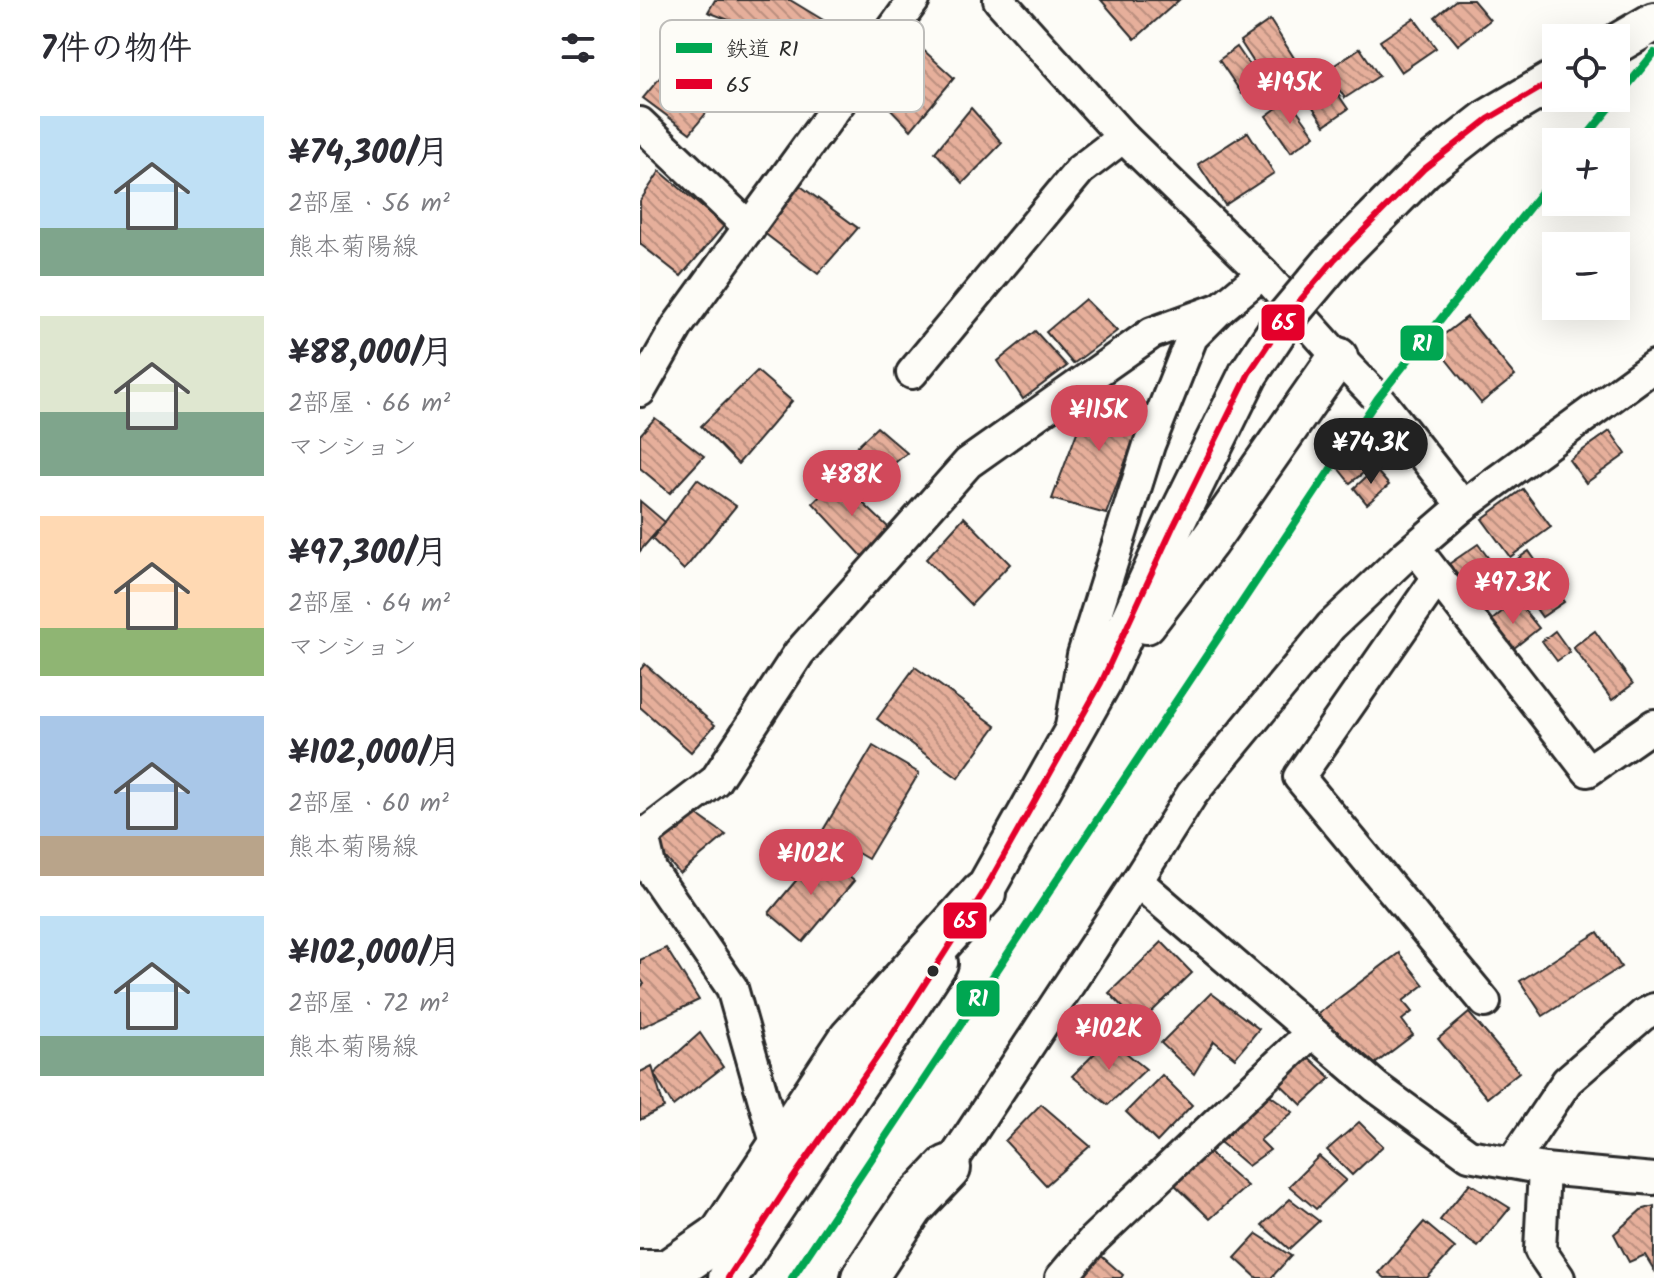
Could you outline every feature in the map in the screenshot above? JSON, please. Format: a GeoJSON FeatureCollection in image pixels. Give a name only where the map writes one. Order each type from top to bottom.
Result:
{"type":"FeatureCollection","features":[{"type":"Feature","properties":{"kind":"highway"},"geometry":{"type":"LineString","coordinates":[[640,1273],[667,1273],[722,1235],[786,1164],[851,1040],[983,893]]}},
{"type":"Feature","properties":{"kind":"highway"},"geometry":{"type":"LineString","coordinates":[[864,1278],[911,1207],[948,1168]]}},
{"type":"Feature","properties":{"kind":"highway"},"geometry":{"type":"LineString","coordinates":[[894,1278],[937,1211],[948,1168]]}},
{"type":"Feature","properties":{"kind":"main road"},"geometry":{"type":"LineString","coordinates":[[1630,36],[1654,22]]}},
{"type":"Feature","properties":{"kind":"main road"},"geometry":{"type":"LineString","coordinates":[[983,893],[1101,683],[1249,373],[1287,316],[1334,260],[1424,169],[1488,119],[1542,87]]}},
{"type":"Feature","properties":{"kind":"main road"},"geometry":{"type":"LineString","coordinates":[[1101,683],[1208,543],[1338,357]]}},
{"type":"Feature","properties":{"kind":"main road"},"geometry":{"type":"LineString","coordinates":[[728,1278],[786,1164]]}},
{"type":"Feature","properties":{"kind":"street"},"geometry":{"type":"LineString","coordinates":[[900,20],[914,0]]}},
{"type":"Feature","properties":{"kind":"street"},"geometry":{"type":"LineString","coordinates":[[999,0],[1123,137],[1263,273],[1378,398],[1463,506]]}},
{"type":"Feature","properties":{"kind":"street"},"geometry":{"type":"LineString","coordinates":[[640,391],[678,325],[833,112]]}},
{"type":"Feature","properties":{"kind":"street"},"geometry":{"type":"LineString","coordinates":[[640,123],[750,228]]}},
{"type":"Feature","properties":{"kind":"street"},"geometry":{"type":"LineString","coordinates":[[912,373],[1080,170],[1123,137]]}},
{"type":"Feature","properties":{"kind":"street"},"geometry":{"type":"LineString","coordinates":[[1068,741],[1083,655],[1149,445],[1192,337],[1263,273]]}},
{"type":"Feature","properties":{"kind":"street"},"geometry":{"type":"LineString","coordinates":[[786,1164],[732,988],[651,870],[641,834],[715,781],[799,653],[968,463],[1152,333],[1221,308]]}},
{"type":"Feature","properties":{"kind":"street"},"geometry":{"type":"LineString","coordinates":[[948,1168],[1192,794],[1331,626],[1463,506],[1654,366]]}},
{"type":"Feature","properties":{"kind":"street"},"geometry":{"type":"LineString","coordinates":[[1415,548],[1588,771],[1654,725]]}},
{"type":"Feature","properties":{"kind":"street"},"geometry":{"type":"LineString","coordinates":[[1438,577],[1299,777],[1485,1002]]}},
{"type":"Feature","properties":{"kind":"street"},"geometry":{"type":"LineString","coordinates":[[1137,881],[1376,1087],[1469,1155],[1544,1169],[1654,1179]]}},
{"type":"Feature","properties":{"kind":"street"},"geometry":{"type":"LineString","coordinates":[[1512,1163],[1567,1081],[1654,1009]]}},
{"type":"Feature","properties":{"kind":"street"},"geometry":{"type":"LineString","coordinates":[[1061,1278],[1094,1239],[1312,1032]]}},
{"type":"Feature","properties":{"kind":"street"},"geometry":{"type":"LineString","coordinates":[[1544,1169],[1540,1250],[1559,1278]]}},
{"type":"Feature","properties":{"kind":"building"},"geometry":{"type":"Polygon","coordinates":[[[715,0],[790,0],[823,20],[729,20],[708,12],[715,0]]]}},
{"type":"Feature","properties":{"kind":"building"},"geometry":{"type":"Polygon","coordinates":[[[1101,0],[1179,0],[1135,39],[1101,0]]]}},
{"type":"Feature","properties":{"kind":"building"},"geometry":{"type":"Polygon","coordinates":[[[1456,0],[1473,0],[1490,20],[1458,45],[1435,17],[1456,0]]]}},
{"type":"Feature","properties":{"kind":"building"},"geometry":{"type":"Polygon","coordinates":[[[1414,18],[1436,48],[1401,72],[1380,41],[1414,18]]]}},
{"type":"Feature","properties":{"kind":"building"},"geometry":{"type":"Polygon","coordinates":[[[1270,20],[1296,61],[1266,81],[1240,41],[1270,20]]]}},
{"type":"Feature","properties":{"kind":"building"},"geometry":{"type":"Polygon","coordinates":[[[1237,47],[1261,82],[1242,94],[1219,60],[1237,47]]]}},
{"type":"Feature","properties":{"kind":"building"},"geometry":{"type":"Polygon","coordinates":[[[1360,48],[1379,76],[1345,98],[1326,71],[1360,48]]]}},
{"type":"Feature","properties":{"kind":"building"},"geometry":{"type":"Polygon","coordinates":[[[924,51],[954,78],[911,130],[894,112],[924,112],[924,51]]]}},
{"type":"Feature","properties":{"kind":"building"},"geometry":{"type":"Polygon","coordinates":[[[1325,75],[1348,109],[1325,125],[1302,91],[1325,75]]]}},
{"type":"Feature","properties":{"kind":"building"},"geometry":{"type":"Polygon","coordinates":[[[660,78],[660,111],[643,98],[660,78]]]}},
{"type":"Feature","properties":{"kind":"building"},"geometry":{"type":"Polygon","coordinates":[[[1289,99],[1315,135],[1291,152],[1266,116],[1289,99]]]}},
{"type":"Feature","properties":{"kind":"building"},"geometry":{"type":"Polygon","coordinates":[[[971,108],[1002,143],[963,183],[935,152],[971,108]]]}},
{"type":"Feature","properties":{"kind":"building"},"geometry":{"type":"Polygon","coordinates":[[[662,112],[707,112],[690,133],[662,112]]]}},
{"type":"Feature","properties":{"kind":"building"},"geometry":{"type":"Polygon","coordinates":[[[1248,132],[1274,173],[1225,205],[1198,164],[1248,132]]]}},
{"type":"Feature","properties":{"kind":"building"},"geometry":{"type":"Polygon","coordinates":[[[660,171],[724,226],[681,276],[640,244],[640,201],[660,171]]]}},
{"type":"Feature","properties":{"kind":"building"},"geometry":{"type":"Polygon","coordinates":[[[795,182],[858,228],[818,274],[759,229],[795,182]]]}},
{"type":"Feature","properties":{"kind":"building"},"geometry":{"type":"Polygon","coordinates":[[[1085,299],[1117,331],[1073,364],[1046,332],[1085,299]]]}},
{"type":"Feature","properties":{"kind":"building"},"geometry":{"type":"Polygon","coordinates":[[[1467,317],[1515,376],[1481,403],[1433,343],[1467,317]]]}},
{"type":"Feature","properties":{"kind":"building"},"geometry":{"type":"Polygon","coordinates":[[[1035,331],[1067,366],[1023,399],[998,361],[1035,331]]]}},
{"type":"Feature","properties":{"kind":"building"},"geometry":{"type":"Polygon","coordinates":[[[757,371],[792,401],[738,464],[701,426],[757,371]]]}},
{"type":"Feature","properties":{"kind":"building"},"geometry":{"type":"Polygon","coordinates":[[[1092,392],[1146,406],[1106,514],[1052,499],[1092,392]]]}},
{"type":"Feature","properties":{"kind":"building"},"geometry":{"type":"Polygon","coordinates":[[[655,418],[704,456],[670,493],[640,468],[640,435],[655,418]]]}},
{"type":"Feature","properties":{"kind":"building"},"geometry":{"type":"Polygon","coordinates":[[[877,427],[907,453],[863,489],[835,467],[877,427]]]}},
{"type":"Feature","properties":{"kind":"building"},"geometry":{"type":"Polygon","coordinates":[[[1610,431],[1626,454],[1586,483],[1569,460],[1610,431]]]}},
{"type":"Feature","properties":{"kind":"building"},"geometry":{"type":"Polygon","coordinates":[[[1371,442],[1383,458],[1350,483],[1338,468],[1371,442]]]}},
{"type":"Feature","properties":{"kind":"building"},"geometry":{"type":"Polygon","coordinates":[[[1375,469],[1389,485],[1367,504],[1354,488],[1375,469]]]}},
{"type":"Feature","properties":{"kind":"building"},"geometry":{"type":"Polygon","coordinates":[[[697,479],[736,506],[684,570],[652,539],[697,479]]]}},
{"type":"Feature","properties":{"kind":"building"},"geometry":{"type":"Polygon","coordinates":[[[838,479],[893,532],[862,556],[813,503],[838,479]]]}},
{"type":"Feature","properties":{"kind":"building"},"geometry":{"type":"Polygon","coordinates":[[[1523,489],[1551,527],[1510,557],[1482,519],[1523,489]]]}},
{"type":"Feature","properties":{"kind":"building"},"geometry":{"type":"Polygon","coordinates":[[[640,501],[665,522],[640,551],[640,501]]]}},
{"type":"Feature","properties":{"kind":"building"},"geometry":{"type":"Polygon","coordinates":[[[964,517],[1010,564],[971,605],[926,559],[964,517]]]}},
{"type":"Feature","properties":{"kind":"building"},"geometry":{"type":"Polygon","coordinates":[[[1478,544],[1512,590],[1479,613],[1446,566],[1478,544]]]}},
{"type":"Feature","properties":{"kind":"building"},"geometry":{"type":"Polygon","coordinates":[[[1529,551],[1564,602],[1542,617],[1506,567],[1529,551]]]}},
{"type":"Feature","properties":{"kind":"building"},"geometry":{"type":"Polygon","coordinates":[[[1516,600],[1539,628],[1509,652],[1486,625],[1516,600]]]}},
{"type":"Feature","properties":{"kind":"building"},"geometry":{"type":"Polygon","coordinates":[[[1555,631],[1570,652],[1557,661],[1542,641],[1555,631]]]}},
{"type":"Feature","properties":{"kind":"building"},"geometry":{"type":"Polygon","coordinates":[[[1595,631],[1633,684],[1612,700],[1573,647],[1595,631]]]}},
{"type":"Feature","properties":{"kind":"building"},"geometry":{"type":"Polygon","coordinates":[[[645,664],[715,725],[691,752],[640,707],[640,670],[645,664]]]}},
{"type":"Feature","properties":{"kind":"building"},"geometry":{"type":"Polygon","coordinates":[[[915,667],[996,726],[958,778],[877,719],[915,667]]]}},
{"type":"Feature","properties":{"kind":"building"},"geometry":{"type":"Polygon","coordinates":[[[873,746],[919,773],[868,859],[822,832],[873,746]]]}},
{"type":"Feature","properties":{"kind":"building"},"geometry":{"type":"Polygon","coordinates":[[[689,809],[726,835],[680,874],[657,848],[689,809]]]}},
{"type":"Feature","properties":{"kind":"building"},"geometry":{"type":"Polygon","coordinates":[[[819,853],[854,881],[803,942],[769,913],[819,853]]]}},
{"type":"Feature","properties":{"kind":"building"},"geometry":{"type":"Polygon","coordinates":[[[1598,932],[1621,967],[1543,1016],[1520,981],[1598,932]]]}},
{"type":"Feature","properties":{"kind":"building"},"geometry":{"type":"Polygon","coordinates":[[[1162,942],[1192,973],[1139,1024],[1109,993],[1162,942]]]}},
{"type":"Feature","properties":{"kind":"building"},"geometry":{"type":"Polygon","coordinates":[[[666,948],[699,1000],[640,1028],[640,987],[644,984],[640,978],[640,960],[666,948]]]}},
{"type":"Feature","properties":{"kind":"building"},"geometry":{"type":"Polygon","coordinates":[[[1399,953],[1424,985],[1403,1001],[1412,1012],[1402,1020],[1413,1035],[1359,1076],[1314,1017],[1399,953]]]}},
{"type":"Feature","properties":{"kind":"building"},"geometry":{"type":"Polygon","coordinates":[[[1211,993],[1259,1029],[1235,1058],[1214,1041],[1194,1074],[1161,1043],[1211,993]]]}},
{"type":"Feature","properties":{"kind":"building"},"geometry":{"type":"Polygon","coordinates":[[[1469,1013],[1519,1072],[1487,1098],[1438,1039],[1469,1013]]]}},
{"type":"Feature","properties":{"kind":"building"},"geometry":{"type":"Polygon","coordinates":[[[700,1033],[723,1067],[673,1106],[654,1074],[700,1033]]]}},
{"type":"Feature","properties":{"kind":"building"},"geometry":{"type":"Polygon","coordinates":[[[1109,1039],[1146,1069],[1108,1105],[1072,1076],[1109,1039]]]}},
{"type":"Feature","properties":{"kind":"building"},"geometry":{"type":"Polygon","coordinates":[[[1304,1053],[1331,1078],[1302,1105],[1276,1080],[1304,1053]]]}},
{"type":"Feature","properties":{"kind":"building"},"geometry":{"type":"Polygon","coordinates":[[[652,1066],[664,1108],[640,1120],[640,1072],[652,1066]]]}},
{"type":"Feature","properties":{"kind":"building"},"geometry":{"type":"Polygon","coordinates":[[[1162,1075],[1192,1105],[1157,1142],[1126,1112],[1162,1075]]]}},
{"type":"Feature","properties":{"kind":"building"},"geometry":{"type":"Polygon","coordinates":[[[1263,1090],[1293,1112],[1260,1140],[1270,1150],[1248,1166],[1214,1137],[1263,1090]]]}},
{"type":"Feature","properties":{"kind":"building"},"geometry":{"type":"Polygon","coordinates":[[[1041,1104],[1090,1146],[1046,1185],[1005,1141],[1041,1104]]]}},
{"type":"Feature","properties":{"kind":"building"},"geometry":{"type":"Polygon","coordinates":[[[1359,1122],[1383,1146],[1352,1175],[1327,1150],[1359,1122]]]}},
{"type":"Feature","properties":{"kind":"building"},"geometry":{"type":"Polygon","coordinates":[[[1209,1153],[1247,1186],[1210,1219],[1173,1183],[1209,1153]]]}},
{"type":"Feature","properties":{"kind":"building"},"geometry":{"type":"Polygon","coordinates":[[[1319,1156],[1346,1180],[1316,1209],[1289,1186],[1319,1156]]]}},
{"type":"Feature","properties":{"kind":"building"},"geometry":{"type":"Polygon","coordinates":[[[1470,1183],[1510,1208],[1478,1247],[1440,1220],[1470,1183]]]}},
{"type":"Feature","properties":{"kind":"building"},"geometry":{"type":"Polygon","coordinates":[[[1290,1199],[1319,1221],[1289,1249],[1262,1225],[1290,1199]]]}},
{"type":"Feature","properties":{"kind":"building"},"geometry":{"type":"Polygon","coordinates":[[[1654,1206],[1654,1270],[1645,1255],[1629,1262],[1614,1234],[1641,1210],[1654,1206]]]}},
{"type":"Feature","properties":{"kind":"building"},"geometry":{"type":"Polygon","coordinates":[[[1424,1222],[1455,1248],[1427,1278],[1385,1278],[1379,1273],[1424,1222]]]}},
{"type":"Feature","properties":{"kind":"building"},"geometry":{"type":"Polygon","coordinates":[[[1257,1234],[1291,1256],[1271,1278],[1257,1278],[1235,1258],[1257,1234]]]}},
{"type":"Feature","properties":{"kind":"building"},"geometry":{"type":"Polygon","coordinates":[[[1098,1253],[1123,1275],[1121,1278],[1076,1278],[1098,1253]]]}},
{"type":"Feature","properties":{"kind":"rail line","name":"R1"},"geometry":{"type":"LineString","coordinates":[[1593,128],[1654,53]]}},
{"type":"Feature","properties":{"kind":"rail line","name":"R1"},"geometry":{"type":"LineString","coordinates":[[792,1278],[1378,398],[1542,192]]}},
{"type":"Feature","properties":{"kind":"transit line","name":"65"},"geometry":{"type":"LineString","coordinates":[[728,1278],[885,1046],[983,893],[1101,683],[1249,373],[1287,316],[1334,260],[1424,169],[1488,119],[1542,87]]}}]}
